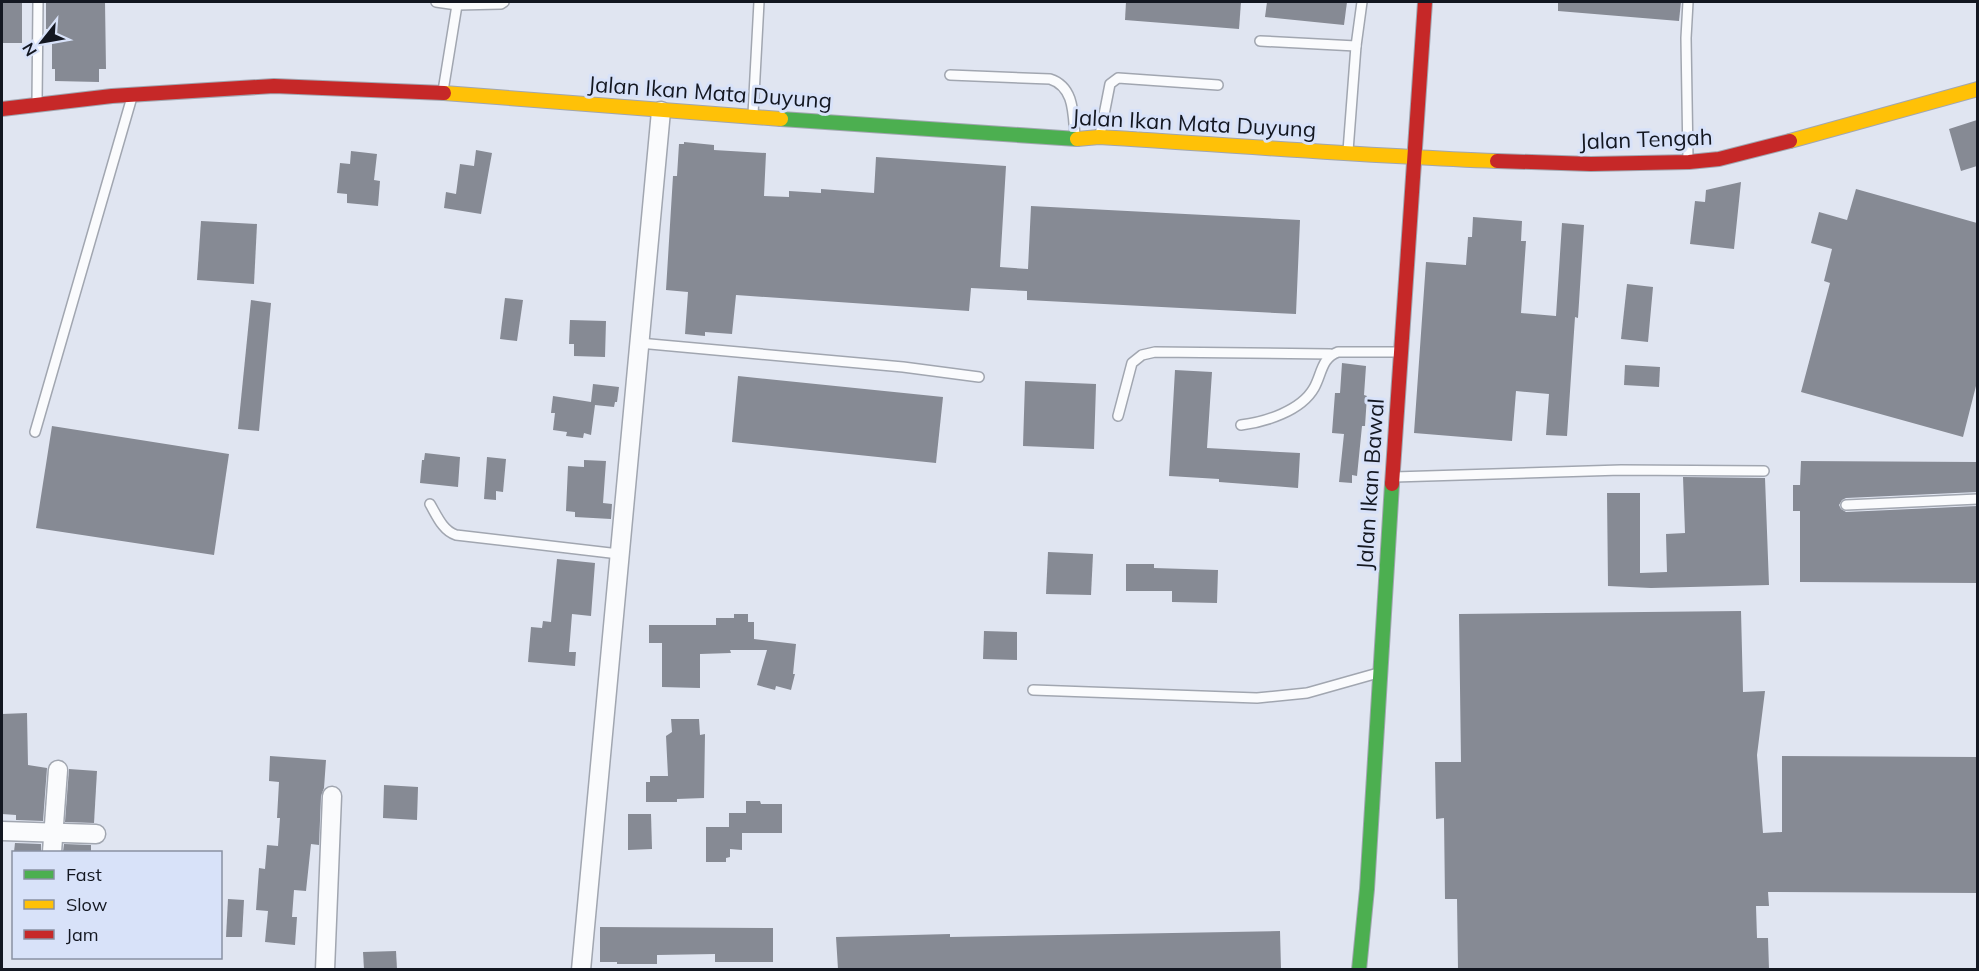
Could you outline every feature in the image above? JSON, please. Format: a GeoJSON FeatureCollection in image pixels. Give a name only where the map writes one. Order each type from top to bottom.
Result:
{"type":"FeatureCollection","features":[{"type":"Feature","properties":{"kind":"street","name":"Jalan Ikan Bawal"},"geometry":{"type":"LineString","coordinates":[[1359,969],[1367,889],[1400,352],[1425,2]]}},
{"type":"Feature","properties":{"kind":"street","name":"Jalan Ikan Mata Duyung"},"geometry":{"type":"LineString","coordinates":[[2,108],[132,95],[274,86],[443,93],[661,111],[1075,139],[1100,138],[1415,158]]}},
{"type":"Feature","properties":{"kind":"street","name":"Jalan Tengah"},"geometry":{"type":"LineString","coordinates":[[1415,158],[1591,164],[1689,162],[1719,159],[1850,126],[1977,89]]}},
{"type":"Feature","properties":{"kind":"street"},"geometry":{"type":"LineString","coordinates":[[581,969],[661,111]]}},
{"type":"Feature","properties":{"kind":"street"},"geometry":{"type":"LineString","coordinates":[[52,851],[58,770]]}},
{"type":"Feature","properties":{"kind":"street"},"geometry":{"type":"LineString","coordinates":[[325,969],[332,796]]}},
{"type":"Feature","properties":{"kind":"street"},"geometry":{"type":"LineString","coordinates":[[2,831],[96,834]]}},
{"type":"Feature","properties":{"kind":"lane"},"geometry":{"type":"LineString","coordinates":[[37,104],[38,2]]}},
{"type":"Feature","properties":{"kind":"lane"},"geometry":{"type":"LineString","coordinates":[[436,2],[457,5],[501,4],[504,2]]}},
{"type":"Feature","properties":{"kind":"lane"},"geometry":{"type":"LineString","coordinates":[[753,117],[759,2]]}},
{"type":"Feature","properties":{"kind":"lane"},"geometry":{"type":"LineString","coordinates":[[1348,152],[1356,46],[1362,2]]}},
{"type":"Feature","properties":{"kind":"lane"},"geometry":{"type":"LineString","coordinates":[[1688,2],[1686,38],[1689,162]]}},
{"type":"Feature","properties":{"kind":"lane"},"geometry":{"type":"LineString","coordinates":[[443,93],[457,5]]}},
{"type":"Feature","properties":{"kind":"lane"},"geometry":{"type":"LineString","coordinates":[[1260,41],[1356,46]]}},
{"type":"Feature","properties":{"kind":"lane"},"geometry":{"type":"LineString","coordinates":[[950,75],[1058,81],[1070,97],[1075,139]]}},
{"type":"Feature","properties":{"kind":"lane"},"geometry":{"type":"LineString","coordinates":[[1100,138],[1110,84],[1118,78],[1218,85]]}},
{"type":"Feature","properties":{"kind":"lane"},"geometry":{"type":"LineString","coordinates":[[34,432],[132,95]]}},
{"type":"Feature","properties":{"kind":"lane"},"geometry":{"type":"LineString","coordinates":[[639,343],[903,367],[979,377]]}},
{"type":"Feature","properties":{"kind":"lane"},"geometry":{"type":"LineString","coordinates":[[1118,416],[1132,363],[1142,355],[1155,352],[1330,354],[1400,352]]}},
{"type":"Feature","properties":{"kind":"lane"},"geometry":{"type":"LineString","coordinates":[[1241,425],[1272,418],[1306,398],[1313,390],[1330,354]]}},
{"type":"Feature","properties":{"kind":"lane"},"geometry":{"type":"LineString","coordinates":[[1392,477],[1621,470],[1764,471]]}},
{"type":"Feature","properties":{"kind":"lane"},"geometry":{"type":"LineString","coordinates":[[1846,505],[1977,499]]}},
{"type":"Feature","properties":{"kind":"lane"},"geometry":{"type":"LineString","coordinates":[[430,504],[443,525],[452,534],[619,554]]}},
{"type":"Feature","properties":{"kind":"lane"},"geometry":{"type":"LineString","coordinates":[[1033,690],[1257,698],[1307,693],[1380,672]]}},
{"type":"Feature","properties":{"kind":"building"},"geometry":{"type":"Polygon","coordinates":[[[2,2],[22,2],[22,43],[2,43],[2,2]]]}},
{"type":"Feature","properties":{"kind":"building"},"geometry":{"type":"Polygon","coordinates":[[[46,2],[105,2],[106,69],[99,69],[99,82],[55,81],[55,69],[52,69],[52,29],[46,29],[46,2]]]}},
{"type":"Feature","properties":{"kind":"building"},"geometry":{"type":"Polygon","coordinates":[[[1126,2],[1241,2],[1239,29],[1125,20],[1126,2]]]}},
{"type":"Feature","properties":{"kind":"building"},"geometry":{"type":"Polygon","coordinates":[[[1267,2],[1347,2],[1344,25],[1265,17],[1267,2]]]}},
{"type":"Feature","properties":{"kind":"building"},"geometry":{"type":"Polygon","coordinates":[[[1558,2],[1681,2],[1679,21],[1558,11],[1558,2]]]}},
{"type":"Feature","properties":{"kind":"building"},"geometry":{"type":"Polygon","coordinates":[[[1977,120],[1977,166],[1961,171],[1949,129],[1977,120]]]}},
{"type":"Feature","properties":{"kind":"building"},"geometry":{"type":"Polygon","coordinates":[[[684,142],[714,145],[714,150],[766,153],[764,196],[789,197],[789,191],[821,193],[821,189],[874,193],[876,157],[1006,166],[1000,267],[1028,269],[1031,206],[1300,220],[1296,314],[1027,300],[1027,291],[971,288],[969,311],[736,295],[732,334],[705,332],[705,336],[685,334],[688,292],[666,290],[673,176],[677,176],[679,144],[684,144],[684,142]]]}},
{"type":"Feature","properties":{"kind":"building"},"geometry":{"type":"Polygon","coordinates":[[[476,150],[492,153],[481,214],[444,208],[446,192],[456,194],[460,164],[474,166],[476,150]]]}},
{"type":"Feature","properties":{"kind":"building"},"geometry":{"type":"Polygon","coordinates":[[[351,151],[377,154],[374,180],[380,181],[378,206],[347,203],[347,194],[337,193],[340,163],[350,164],[351,151]]]}},
{"type":"Feature","properties":{"kind":"building"},"geometry":{"type":"Polygon","coordinates":[[[1741,182],[1734,249],[1690,244],[1695,201],[1705,202],[1706,190],[1741,182]]]}},
{"type":"Feature","properties":{"kind":"building"},"geometry":{"type":"Polygon","coordinates":[[[1856,189],[1977,223],[1977,382],[1963,437],[1801,392],[1830,283],[1824,281],[1832,249],[1811,243],[1819,212],[1847,220],[1856,189]]]}},
{"type":"Feature","properties":{"kind":"building"},"geometry":{"type":"Polygon","coordinates":[[[1473,217],[1522,221],[1521,241],[1526,241],[1521,313],[1556,316],[1562,223],[1584,225],[1567,436],[1546,435],[1549,394],[1516,391],[1512,441],[1414,433],[1426,262],[1466,265],[1468,237],[1472,237],[1473,217]]]}},
{"type":"Feature","properties":{"kind":"building"},"geometry":{"type":"Polygon","coordinates":[[[201,221],[257,224],[254,284],[197,280],[201,221]]]}},
{"type":"Feature","properties":{"kind":"building"},"geometry":{"type":"Polygon","coordinates":[[[1627,284],[1653,287],[1648,342],[1621,339],[1627,284]]]}},
{"type":"Feature","properties":{"kind":"building"},"geometry":{"type":"Polygon","coordinates":[[[505,298],[523,300],[517,341],[500,339],[505,298]]]}},
{"type":"Feature","properties":{"kind":"building"},"geometry":{"type":"Polygon","coordinates":[[[251,300],[271,303],[259,431],[238,429],[251,300]]]}},
{"type":"Feature","properties":{"kind":"building"},"geometry":{"type":"Polygon","coordinates":[[[570,320],[606,321],[605,357],[574,356],[574,344],[569,344],[570,320]]]}},
{"type":"Feature","properties":{"kind":"building"},"geometry":{"type":"Polygon","coordinates":[[[1342,363],[1366,366],[1365,426],[1362,426],[1357,476],[1352,475],[1352,483],[1339,482],[1344,434],[1332,433],[1335,393],[1340,393],[1342,363]]]}},
{"type":"Feature","properties":{"kind":"building"},"geometry":{"type":"Polygon","coordinates":[[[1625,365],[1660,367],[1659,387],[1624,385],[1625,365]]]}},
{"type":"Feature","properties":{"kind":"building"},"geometry":{"type":"Polygon","coordinates":[[[1175,370],[1212,372],[1207,448],[1300,453],[1298,488],[1169,476],[1175,370]]]}},
{"type":"Feature","properties":{"kind":"building"},"geometry":{"type":"Polygon","coordinates":[[[738,376],[943,397],[936,463],[732,442],[738,376]]]}},
{"type":"Feature","properties":{"kind":"building"},"geometry":{"type":"Polygon","coordinates":[[[1025,381],[1096,384],[1094,449],[1023,446],[1025,381]]]}},
{"type":"Feature","properties":{"kind":"building"},"geometry":{"type":"Polygon","coordinates":[[[593,384],[619,387],[614,407],[595,405],[591,435],[584,433],[583,438],[566,436],[567,432],[553,430],[555,413],[551,413],[553,396],[591,402],[593,384]]]}},
{"type":"Feature","properties":{"kind":"building"},"geometry":{"type":"Polygon","coordinates":[[[52,426],[229,454],[214,555],[36,528],[52,426]]]}},
{"type":"Feature","properties":{"kind":"building"},"geometry":{"type":"Polygon","coordinates":[[[425,453],[460,457],[458,487],[420,483],[422,460],[424,460],[425,453]]]}},
{"type":"Feature","properties":{"kind":"building"},"geometry":{"type":"Polygon","coordinates":[[[487,457],[506,459],[503,492],[496,491],[496,500],[484,499],[487,457]]]}},
{"type":"Feature","properties":{"kind":"building"},"geometry":{"type":"Polygon","coordinates":[[[584,460],[606,461],[603,503],[612,504],[611,519],[575,517],[575,512],[566,511],[568,466],[584,467],[584,460]]]}},
{"type":"Feature","properties":{"kind":"building"},"geometry":{"type":"Polygon","coordinates":[[[1801,461],[1977,462],[1977,492],[1846,498],[1839,505],[1846,512],[1977,506],[1977,583],[1800,582],[1800,511],[1793,511],[1793,485],[1800,485],[1801,461]]]}},
{"type":"Feature","properties":{"kind":"building"},"geometry":{"type":"Polygon","coordinates":[[[1683,477],[1765,478],[1769,585],[1651,588],[1608,586],[1607,493],[1640,493],[1640,573],[1667,572],[1666,534],[1685,533],[1683,477]]]}},
{"type":"Feature","properties":{"kind":"building"},"geometry":{"type":"Polygon","coordinates":[[[1048,552],[1093,554],[1091,595],[1046,594],[1048,552]]]}},
{"type":"Feature","properties":{"kind":"building"},"geometry":{"type":"Polygon","coordinates":[[[557,559],[595,563],[591,616],[572,614],[569,652],[576,652],[575,666],[528,662],[531,627],[542,628],[543,621],[551,622],[557,559]]]}},
{"type":"Feature","properties":{"kind":"building"},"geometry":{"type":"Polygon","coordinates":[[[1126,564],[1154,564],[1154,568],[1218,570],[1217,603],[1172,602],[1172,591],[1126,591],[1126,564]]]}},
{"type":"Feature","properties":{"kind":"building"},"geometry":{"type":"Polygon","coordinates":[[[1741,611],[1743,692],[1765,691],[1757,755],[1763,833],[1782,832],[1782,756],[1977,757],[1977,893],[1768,892],[1769,906],[1756,906],[1757,938],[1768,938],[1769,969],[1458,969],[1457,899],[1445,899],[1444,818],[1436,819],[1435,762],[1461,762],[1459,614],[1741,611]]]}},
{"type":"Feature","properties":{"kind":"building"},"geometry":{"type":"Polygon","coordinates":[[[734,614],[748,614],[748,622],[754,622],[754,639],[796,644],[793,674],[795,674],[791,690],[776,686],[775,690],[757,685],[767,650],[730,650],[731,653],[700,654],[700,688],[662,687],[662,643],[649,643],[649,625],[716,625],[716,618],[734,618],[734,614]]]}},
{"type":"Feature","properties":{"kind":"building"},"geometry":{"type":"Polygon","coordinates":[[[984,631],[1017,632],[1017,660],[983,659],[984,631]]]}},
{"type":"Feature","properties":{"kind":"building"},"geometry":{"type":"Polygon","coordinates":[[[27,713],[28,765],[47,768],[43,821],[16,820],[16,815],[2,814],[2,714],[27,713]]]}},
{"type":"Feature","properties":{"kind":"building"},"geometry":{"type":"Polygon","coordinates":[[[671,719],[699,719],[700,735],[705,734],[704,798],[677,799],[677,802],[646,802],[646,782],[650,782],[650,776],[668,776],[666,736],[672,732],[671,719]]]}},
{"type":"Feature","properties":{"kind":"building"},"geometry":{"type":"Polygon","coordinates":[[[270,756],[326,760],[324,788],[321,796],[319,845],[311,844],[306,891],[294,890],[292,917],[297,917],[295,945],[265,942],[268,911],[256,910],[259,868],[265,869],[267,845],[278,846],[279,782],[269,781],[270,756]]]}},
{"type":"Feature","properties":{"kind":"building"},"geometry":{"type":"Polygon","coordinates":[[[69,769],[97,771],[94,823],[65,822],[69,769]]]}},
{"type":"Feature","properties":{"kind":"building"},"geometry":{"type":"Polygon","coordinates":[[[384,785],[418,787],[417,820],[383,818],[384,785]]]}},
{"type":"Feature","properties":{"kind":"building"},"geometry":{"type":"Polygon","coordinates":[[[746,801],[782,804],[782,833],[742,833],[742,850],[730,849],[730,857],[726,858],[726,862],[706,862],[706,827],[729,827],[729,813],[746,813],[746,801]]]}},
{"type":"Feature","properties":{"kind":"building"},"geometry":{"type":"Polygon","coordinates":[[[628,814],[651,814],[652,849],[628,850],[628,814]]]}},
{"type":"Feature","properties":{"kind":"building"},"geometry":{"type":"Polygon","coordinates":[[[15,843],[41,844],[41,851],[14,851],[15,843]]]}},
{"type":"Feature","properties":{"kind":"building"},"geometry":{"type":"Polygon","coordinates":[[[64,844],[91,845],[91,851],[63,851],[64,844]]]}},
{"type":"Feature","properties":{"kind":"building"},"geometry":{"type":"Polygon","coordinates":[[[228,899],[244,900],[242,937],[226,937],[228,899]]]}},
{"type":"Feature","properties":{"kind":"building"},"geometry":{"type":"Polygon","coordinates":[[[600,927],[773,928],[773,962],[715,962],[715,954],[657,955],[657,964],[600,962],[600,927]]]}},
{"type":"Feature","properties":{"kind":"building"},"geometry":{"type":"Polygon","coordinates":[[[1280,931],[1281,969],[838,969],[836,937],[950,934],[950,937],[1280,931]]]}},
{"type":"Feature","properties":{"kind":"building"},"geometry":{"type":"Polygon","coordinates":[[[396,951],[397,969],[364,969],[363,952],[396,951]]]}},
{"type":"Feature","properties":{"kind":"traffic: fast"},"geometry":{"type":"LineString","coordinates":[[781,119],[1077,139]]}},
{"type":"Feature","properties":{"kind":"traffic: fast"},"geometry":{"type":"LineString","coordinates":[[1359,970],[1367,889],[1392,484]]}},
{"type":"Feature","properties":{"kind":"traffic: slow"},"geometry":{"type":"LineString","coordinates":[[1790,141],[1978,89]]}},
{"type":"Feature","properties":{"kind":"traffic: slow"},"geometry":{"type":"LineString","coordinates":[[444,93],[781,119]]}},
{"type":"Feature","properties":{"kind":"traffic: slow"},"geometry":{"type":"LineString","coordinates":[[1077,139],[1099,137],[1497,161]]}},
{"type":"Feature","properties":{"kind":"traffic: jam"},"geometry":{"type":"LineString","coordinates":[[1392,484],[1425,2]]}},
{"type":"Feature","properties":{"kind":"traffic: jam"},"geometry":{"type":"LineString","coordinates":[[2,109],[112,96],[274,86],[444,93]]}},
{"type":"Feature","properties":{"kind":"traffic: jam"},"geometry":{"type":"LineString","coordinates":[[1497,161],[1591,164],[1689,162],[1719,159],[1790,141]]}}]}
